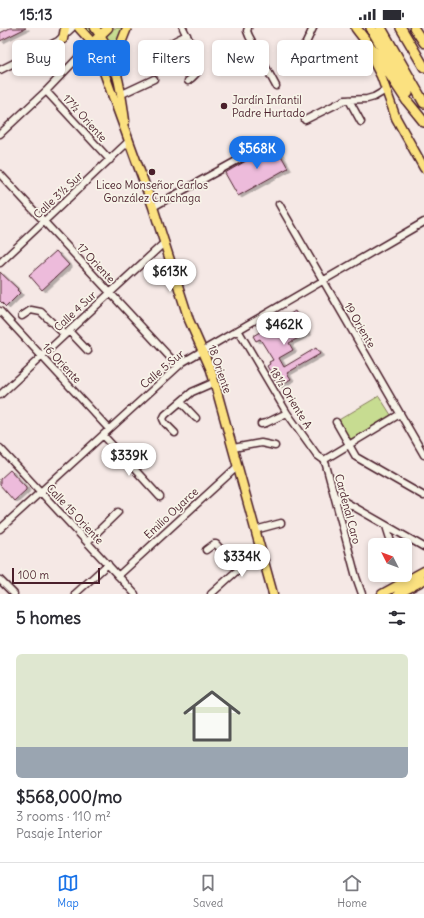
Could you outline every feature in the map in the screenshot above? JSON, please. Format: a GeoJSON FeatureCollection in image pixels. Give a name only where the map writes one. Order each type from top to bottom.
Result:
{"type":"FeatureCollection","features":[{"type":"Feature","properties":{"kind":"highway"},"geometry":{"type":"LineString","coordinates":[[356,28],[407,101],[424,121]]}},
{"type":"Feature","properties":{"kind":"highway"},"geometry":{"type":"LineString","coordinates":[[371,28],[424,121]]}},
{"type":"Feature","properties":{"kind":"highway"},"geometry":{"type":"LineString","coordinates":[[381,28],[424,103]]}},
{"type":"Feature","properties":{"kind":"highway"},"geometry":{"type":"LineString","coordinates":[[401,28],[424,67]]}},
{"type":"Feature","properties":{"kind":"main road"},"geometry":{"type":"LineString","coordinates":[[63,38],[65,28]]}},
{"type":"Feature","properties":{"kind":"main road","name":"18 Oriente"},"geometry":{"type":"LineString","coordinates":[[79,28],[89,40]]}},
{"type":"Feature","properties":{"kind":"main road","name":"18 Oriente"},"geometry":{"type":"LineString","coordinates":[[95,28],[102,40]]}},
{"type":"Feature","properties":{"kind":"main road"},"geometry":{"type":"LineString","coordinates":[[95,40],[108,28]]}},
{"type":"Feature","properties":{"kind":"main road"},"geometry":{"type":"LineString","coordinates":[[123,40],[128,28]]}},
{"type":"Feature","properties":{"kind":"main road"},"geometry":{"type":"LineString","coordinates":[[356,28],[377,66],[396,118],[424,168]]}},
{"type":"Feature","properties":{"kind":"main road"},"geometry":{"type":"LineString","coordinates":[[414,28],[424,43]]}},
{"type":"Feature","properties":{"kind":"main road","name":"18 Oriente"},"geometry":{"type":"LineString","coordinates":[[106,76],[165,242],[188,320],[203,350],[215,382],[273,594]]}},
{"type":"Feature","properties":{"kind":"main road","name":"18 Oriente"},"geometry":{"type":"LineString","coordinates":[[118,76],[122,94],[126,133]]}},
{"type":"Feature","properties":{"kind":"main road"},"geometry":{"type":"LineString","coordinates":[[412,576],[424,571]]}},
{"type":"Feature","properties":{"kind":"main road"},"geometry":{"type":"LineString","coordinates":[[398,594],[424,580]]}},
{"type":"Feature","properties":{"kind":"main road"},"geometry":{"type":"LineString","coordinates":[[382,594],[400,582]]}},
{"type":"Feature","properties":{"kind":"street"},"geometry":{"type":"LineString","coordinates":[[0,70],[63,38],[72,28]]}},
{"type":"Feature","properties":{"kind":"street"},"geometry":{"type":"LineString","coordinates":[[183,28],[200,64],[195,75],[188,81]]}},
{"type":"Feature","properties":{"kind":"street"},"geometry":{"type":"LineString","coordinates":[[248,28],[247,31],[249,36],[276,86]]}},
{"type":"Feature","properties":{"kind":"street"},"geometry":{"type":"LineString","coordinates":[[307,40],[313,28]]}},
{"type":"Feature","properties":{"kind":"street"},"geometry":{"type":"LineString","coordinates":[[175,40],[186,35]]}},
{"type":"Feature","properties":{"kind":"street"},"geometry":{"type":"LineString","coordinates":[[0,134],[46,91],[73,63]]}},
{"type":"Feature","properties":{"kind":"street"},"geometry":{"type":"LineString","coordinates":[[122,94],[154,79]]}},
{"type":"Feature","properties":{"kind":"street"},"geometry":{"type":"LineString","coordinates":[[305,120],[339,102],[374,97],[386,90]]}},
{"type":"Feature","properties":{"kind":"street","name":"17½ Oriente"},"geometry":{"type":"LineString","coordinates":[[46,91],[110,160]]}},
{"type":"Feature","properties":{"kind":"street"},"geometry":{"type":"LineString","coordinates":[[350,100],[362,122]]}},
{"type":"Feature","properties":{"kind":"street","name":"Calle 3½ Sur"},"geometry":{"type":"LineString","coordinates":[[0,263],[129,141]]}},
{"type":"Feature","properties":{"kind":"street"},"geometry":{"type":"LineString","coordinates":[[153,207],[256,150]]}},
{"type":"Feature","properties":{"kind":"street","name":"17 Oriente"},"geometry":{"type":"LineString","coordinates":[[0,174],[178,366]]}},
{"type":"Feature","properties":{"kind":"street","name":"19 Oriente"},"geometry":{"type":"LineString","coordinates":[[278,204],[424,455]]}},
{"type":"Feature","properties":{"kind":"street","name":"Calle 5 Sur"},"geometry":{"type":"LineString","coordinates":[[0,529],[178,366],[424,222]]}},
{"type":"Feature","properties":{"kind":"street","name":"Calle 4 Sur"},"geometry":{"type":"LineString","coordinates":[[0,395],[165,242]]}},
{"type":"Feature","properties":{"kind":"street"},"geometry":{"type":"LineString","coordinates":[[22,316],[31,310],[41,312],[88,352]]}},
{"type":"Feature","properties":{"kind":"street","name":"16 Oriente"},"geometry":{"type":"LineString","coordinates":[[0,311],[110,429]]}},
{"type":"Feature","properties":{"kind":"street","name":"18½ Oriente A"},"geometry":{"type":"LineString","coordinates":[[238,330],[287,413],[317,456],[324,460]]}},
{"type":"Feature","properties":{"kind":"street"},"geometry":{"type":"LineString","coordinates":[[175,433],[165,423],[163,419],[165,415],[169,410],[192,392],[215,382]]}},
{"type":"Feature","properties":{"kind":"street"},"geometry":{"type":"LineString","coordinates":[[181,402],[196,418]]}},
{"type":"Feature","properties":{"kind":"street"},"geometry":{"type":"LineString","coordinates":[[261,424],[287,413]]}},
{"type":"Feature","properties":{"kind":"street"},"geometry":{"type":"LineString","coordinates":[[324,460],[400,414]]}},
{"type":"Feature","properties":{"kind":"street"},"geometry":{"type":"LineString","coordinates":[[336,422],[348,445],[358,458],[424,496]]}},
{"type":"Feature","properties":{"kind":"street"},"geometry":{"type":"LineString","coordinates":[[103,435],[160,497]]}},
{"type":"Feature","properties":{"kind":"street"},"geometry":{"type":"LineString","coordinates":[[233,448],[260,443],[275,446]]}},
{"type":"Feature","properties":{"kind":"street","name":"Calle 15 Oriente"},"geometry":{"type":"LineString","coordinates":[[0,448],[136,594]]}},
{"type":"Feature","properties":{"kind":"street","name":"Cardenal Caro"},"geometry":{"type":"LineString","coordinates":[[324,460],[362,594]]}},
{"type":"Feature","properties":{"kind":"street","name":"Emilio Oyarce"},"geometry":{"type":"LineString","coordinates":[[118,576],[238,466]]}},
{"type":"Feature","properties":{"kind":"street"},"geometry":{"type":"LineString","coordinates":[[335,496],[424,547]]}},
{"type":"Feature","properties":{"kind":"street"},"geometry":{"type":"LineString","coordinates":[[87,542],[118,512]]}},
{"type":"Feature","properties":{"kind":"street"},"geometry":{"type":"LineString","coordinates":[[255,530],[281,523]]}},
{"type":"Feature","properties":{"kind":"street"},"geometry":{"type":"LineString","coordinates":[[386,526],[390,538]]}},
{"type":"Feature","properties":{"kind":"street"},"geometry":{"type":"LineString","coordinates":[[206,550],[216,544],[238,569]]}},
{"type":"Feature","properties":{"kind":"street"},"geometry":{"type":"LineString","coordinates":[[211,594],[261,549]]}},
{"type":"Feature","properties":{"kind":"street"},"geometry":{"type":"LineString","coordinates":[[75,594],[108,564]]}},
{"type":"Feature","properties":{"kind":"street"},"geometry":{"type":"LineString","coordinates":[[0,580],[14,594]]}},
{"type":"Feature","properties":{"kind":"green space"},"geometry":{"type":"Polygon","coordinates":[[[84,28],[125,28],[122,40],[93,40],[84,28]]]}},
{"type":"Feature","properties":{"kind":"green space"},"geometry":{"type":"Polygon","coordinates":[[[379,396],[391,415],[348,441],[337,421],[379,396]]]}},
{"type":"Feature","properties":{"kind":"building"},"geometry":{"type":"Polygon","coordinates":[[[10,28],[26,28],[0,41],[0,33],[10,28]]]}},
{"type":"Feature","properties":{"kind":"building"},"geometry":{"type":"Polygon","coordinates":[[[274,143],[288,168],[238,196],[225,173],[274,143]]]}},
{"type":"Feature","properties":{"kind":"building"},"geometry":{"type":"Polygon","coordinates":[[[56,251],[69,265],[42,290],[29,275],[56,251]]]}},
{"type":"Feature","properties":{"kind":"building"},"geometry":{"type":"Polygon","coordinates":[[[0,272],[18,289],[17,290],[20,293],[6,307],[0,301],[0,272]]]}},
{"type":"Feature","properties":{"kind":"building"},"geometry":{"type":"Polygon","coordinates":[[[295,311],[308,333],[289,343],[293,350],[279,358],[284,367],[316,348],[320,354],[287,373],[291,379],[278,386],[267,366],[270,364],[269,362],[273,360],[260,339],[256,341],[253,336],[295,311]],[[292,322],[280,329],[285,337],[296,330],[292,322]]]}},
{"type":"Feature","properties":{"kind":"building"},"geometry":{"type":"Polygon","coordinates":[[[10,470],[26,487],[26,490],[14,501],[0,485],[0,479],[10,470]]]}},
{"type":"Feature","properties":{"kind":"place","name":"Jardín Infantil Padre Hurtado"},"geometry":{"type":"Point","coordinates":[224,106]}},
{"type":"Feature","properties":{"kind":"place","name":"Liceo Monseñor Carlos González Cruchaga"},"geometry":{"type":"Point","coordinates":[152,172]}}]}
